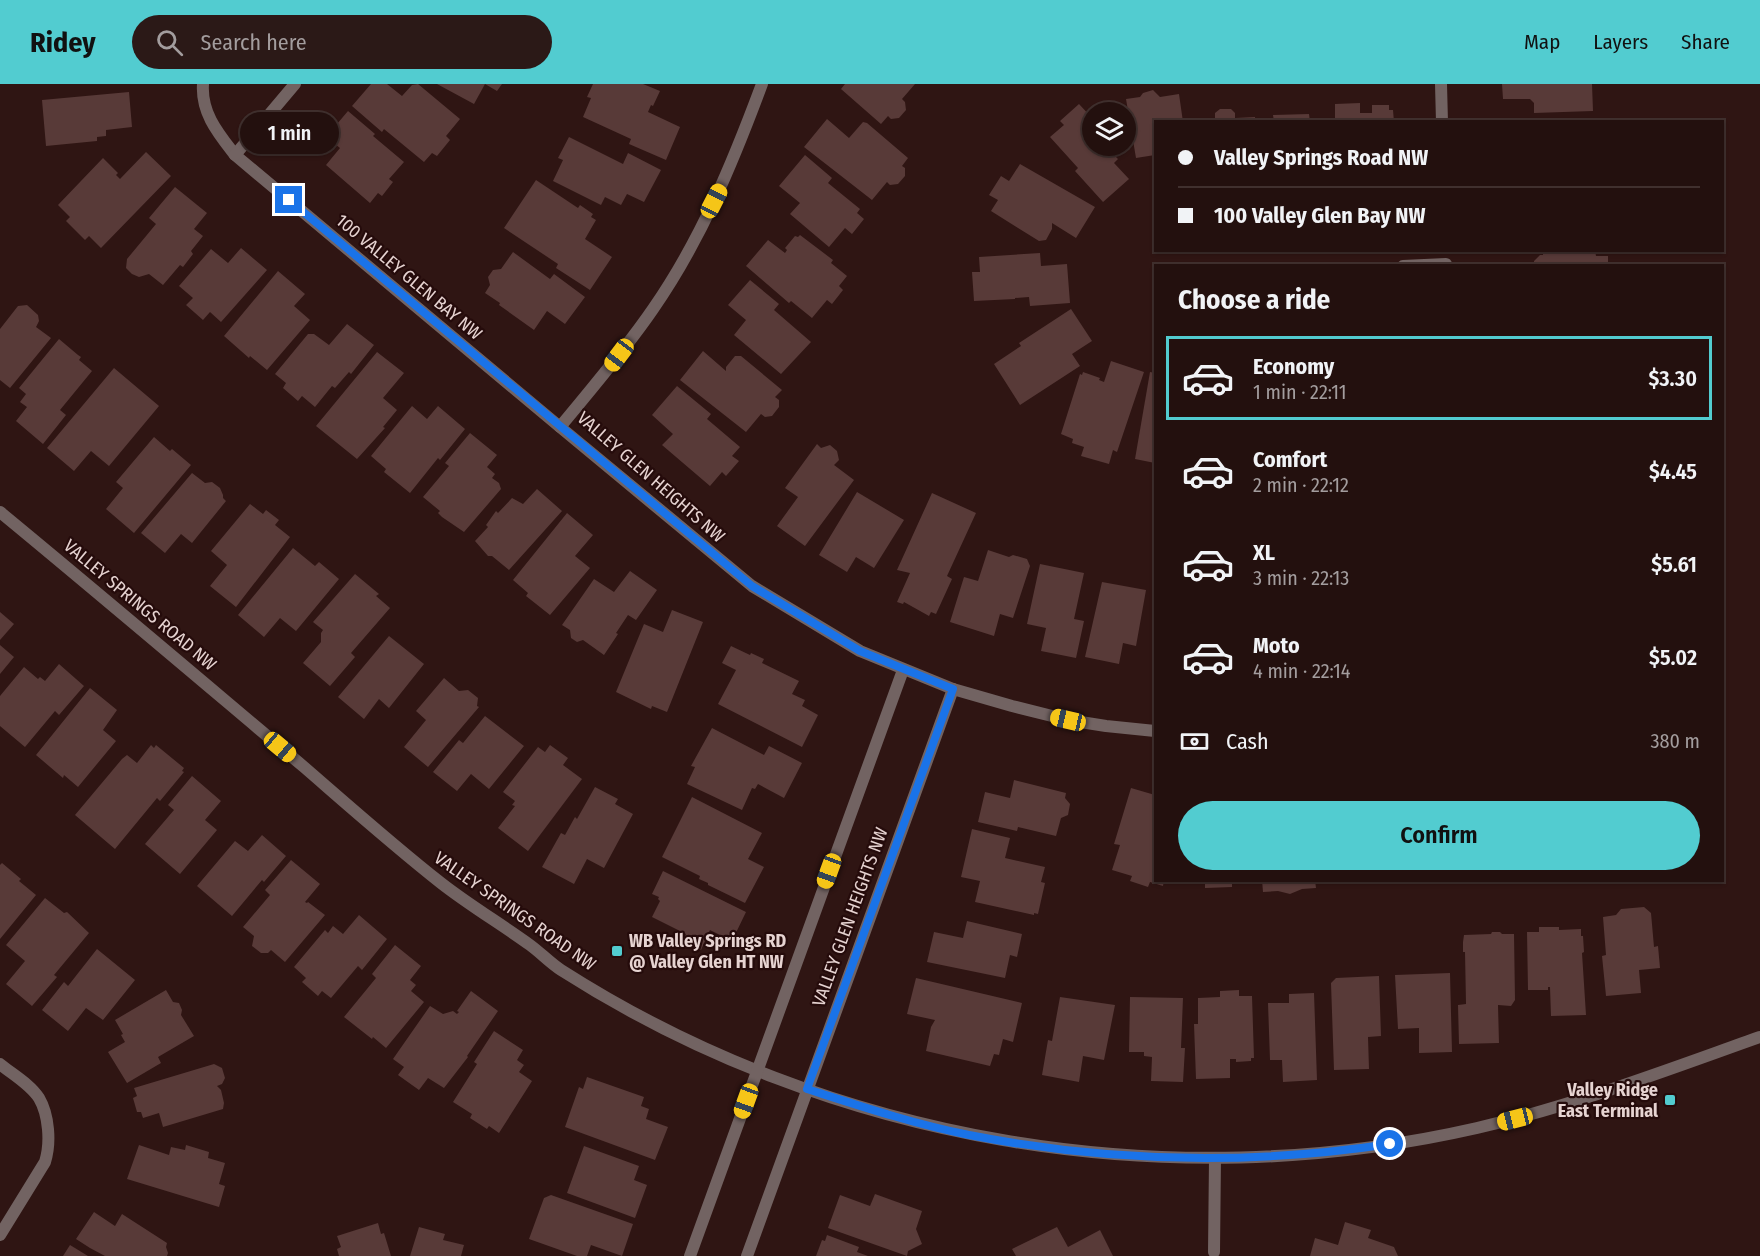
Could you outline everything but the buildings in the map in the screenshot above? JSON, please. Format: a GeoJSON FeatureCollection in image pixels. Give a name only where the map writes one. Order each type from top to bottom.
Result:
{"type":"FeatureCollection","features":[{"type":"Feature","properties":{"kind":"street","name":"100 VALLEY GLEN BAY NW"},"geometry":{"type":"LineString","coordinates":[[203,84],[202,96],[212,126],[235,154],[560,427]]}},
{"type":"Feature","properties":{"kind":"street"},"geometry":{"type":"LineString","coordinates":[[235,154],[296,84]]}},
{"type":"Feature","properties":{"kind":"street","name":"VALLEY GLEN HEIGHTS NW"},"geometry":{"type":"LineString","coordinates":[[762,84],[724,182],[690,248],[654,309],[560,427],[752,586],[860,651],[953,689],[1068,720],[1154,731]]}},
{"type":"Feature","properties":{"kind":"street"},"geometry":{"type":"LineString","coordinates":[[1441,84],[1442,120]]}},
{"type":"Feature","properties":{"kind":"street","name":"VALLEY SPRINGS ROAD NW"},"geometry":{"type":"LineString","coordinates":[[0,512],[439,882],[530,945],[558,968],[634,1012],[694,1042],[807,1089],[884,1113],[967,1135],[1038,1147],[1149,1156],[1215,1158],[1346,1151],[1473,1129],[1515,1119],[1642,1079],[1760,1037]]}},
{"type":"Feature","properties":{"kind":"street","name":"VALLEY GLEN HEIGHTS NW"},"geometry":{"type":"LineString","coordinates":[[690,1256],[903,670]]}},
{"type":"Feature","properties":{"kind":"street","name":"VALLEY GLEN HEIGHTS NW"},"geometry":{"type":"LineString","coordinates":[[747,1256],[953,689]]}},
{"type":"Feature","properties":{"kind":"street"},"geometry":{"type":"LineString","coordinates":[[0,1064],[38,1097],[45,1111],[48,1129],[48,1152],[45,1162],[0,1235]]}},
{"type":"Feature","properties":{"kind":"street"},"geometry":{"type":"LineString","coordinates":[[1214,1252],[1215,1158]]}},
{"type":"Feature","properties":{"kind":"place","name":"WB Valley Springs RD @ Valley Glen HT NW"},"geometry":{"type":"Point","coordinates":[617,951]}},
{"type":"Feature","properties":{"kind":"place","name":"Valley Ridge East Terminal"},"geometry":{"type":"Point","coordinates":[1670,1100]}},
{"type":"Feature","properties":{"kind":"route"},"geometry":{"type":"LineString","coordinates":[[289,200],[752,586],[860,651],[953,689],[807,1089],[967,1135],[1078,1151],[1158,1157],[1215,1158],[1346,1151],[1390,1144]]}}]}
